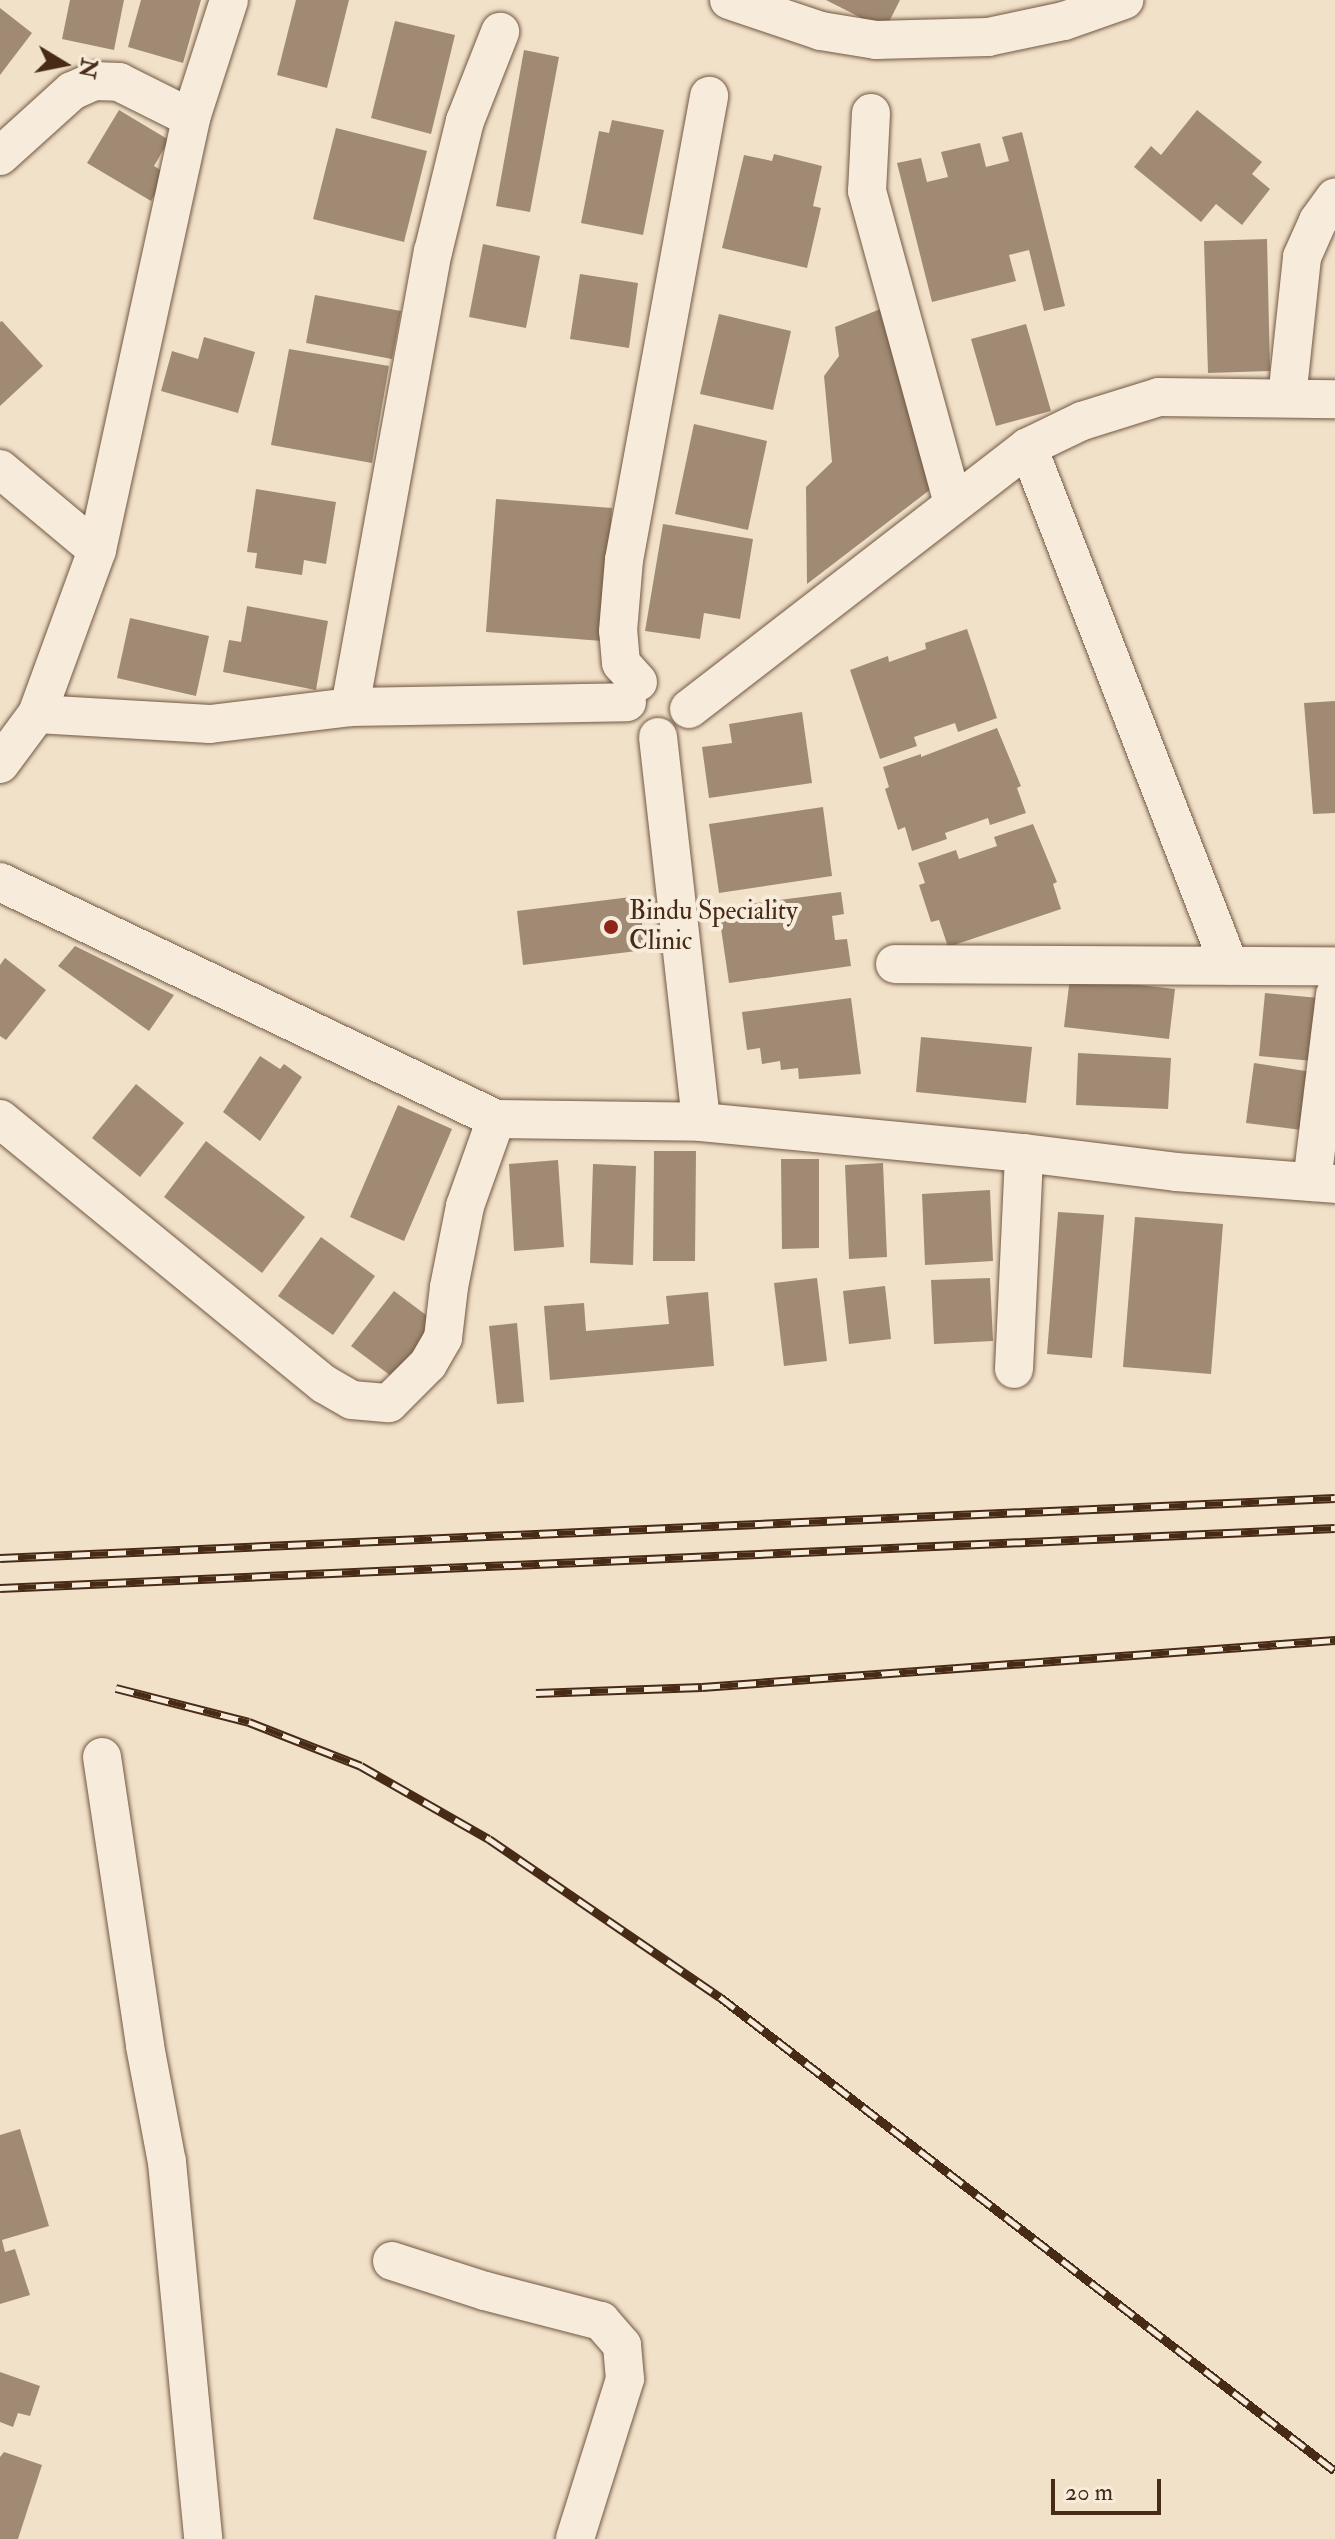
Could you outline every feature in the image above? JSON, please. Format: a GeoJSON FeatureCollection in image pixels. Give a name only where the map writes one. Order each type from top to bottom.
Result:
{"type":"FeatureCollection","features":[{"type":"Feature","properties":{"kind":"street"},"geometry":{"type":"LineString","coordinates":[[0,764],[37,714],[97,550],[191,118],[229,0]]}},
{"type":"Feature","properties":{"kind":"street"},"geometry":{"type":"LineString","coordinates":[[729,0],[821,31],[876,40],[988,37],[1064,21],[1124,0]]}},
{"type":"Feature","properties":{"kind":"street"},"geometry":{"type":"LineString","coordinates":[[350,707],[433,252],[465,121],[500,32]]}},
{"type":"Feature","properties":{"kind":"street"},"geometry":{"type":"LineString","coordinates":[[0,156],[72,91],[94,81],[119,82],[191,118]]}},
{"type":"Feature","properties":{"kind":"street"},"geometry":{"type":"LineString","coordinates":[[709,96],[624,560],[618,631],[621,663],[632,692],[629,716],[637,729],[658,737],[679,729],[689,709],[953,504],[1028,447],[1082,421],[1159,397],[1335,399]]}},
{"type":"Feature","properties":{"kind":"street"},"geometry":{"type":"LineString","coordinates":[[871,113],[867,191],[953,504]]}},
{"type":"Feature","properties":{"kind":"street"},"geometry":{"type":"LineString","coordinates":[[1287,398],[1302,257],[1318,221],[1335,198]]}},
{"type":"Feature","properties":{"kind":"street"},"geometry":{"type":"LineString","coordinates":[[1028,447],[1229,965]]}},
{"type":"Feature","properties":{"kind":"street"},"geometry":{"type":"LineString","coordinates":[[0,469],[97,550]]}},
{"type":"Feature","properties":{"kind":"street"},"geometry":{"type":"LineString","coordinates":[[37,714],[210,724],[350,707],[632,692],[658,674],[672,678],[684,687],[689,709]]}},
{"type":"Feature","properties":{"kind":"street"},"geometry":{"type":"LineString","coordinates":[[658,737],[701,1122]]}},
{"type":"Feature","properties":{"kind":"street"},"geometry":{"type":"LineString","coordinates":[[0,882],[496,1119],[701,1122],[1024,1153],[1176,1172],[1324,1183],[1335,994]]}},
{"type":"Feature","properties":{"kind":"street"},"geometry":{"type":"LineString","coordinates":[[895,964],[1335,966]]}},
{"type":"Feature","properties":{"kind":"street"},"geometry":{"type":"LineString","coordinates":[[0,1119],[324,1384],[352,1400],[389,1403],[428,1364],[443,1338],[449,1287],[465,1206],[496,1119]]}},
{"type":"Feature","properties":{"kind":"street"},"geometry":{"type":"LineString","coordinates":[[1014,1369],[1024,1153]]}},
{"type":"Feature","properties":{"kind":"street"},"geometry":{"type":"LineString","coordinates":[[102,1757],[145,2046],[167,2162],[203,2539]]}},
{"type":"Feature","properties":{"kind":"street"},"geometry":{"type":"LineString","coordinates":[[392,2261],[485,2291],[601,2321],[622,2345],[625,2379],[575,2539]]}},
{"type":"Feature","properties":{"kind":"building"},"geometry":{"type":"Polygon","coordinates":[[[70,0],[124,0],[114,50],[62,39],[70,0]]]}},
{"type":"Feature","properties":{"kind":"building"},"geometry":{"type":"Polygon","coordinates":[[[141,0],[201,0],[183,63],[128,47],[141,0]]]}},
{"type":"Feature","properties":{"kind":"building"},"geometry":{"type":"Polygon","coordinates":[[[296,0],[349,0],[327,88],[277,75],[296,0]]]}},
{"type":"Feature","properties":{"kind":"building"},"geometry":{"type":"Polygon","coordinates":[[[826,0],[900,0],[885,30],[826,0]]]}},
{"type":"Feature","properties":{"kind":"building"},"geometry":{"type":"Polygon","coordinates":[[[0,8],[32,33],[0,75],[0,8]]]}},
{"type":"Feature","properties":{"kind":"building"},"geometry":{"type":"Polygon","coordinates":[[[395,21],[455,35],[431,134],[371,118],[395,21]]]}},
{"type":"Feature","properties":{"kind":"building"},"geometry":{"type":"Polygon","coordinates":[[[524,50],[559,57],[530,212],[496,206],[524,50]]]}},
{"type":"Feature","properties":{"kind":"building"},"geometry":{"type":"Polygon","coordinates":[[[119,110],[169,140],[154,166],[167,174],[151,201],[87,163],[119,110]]]}},
{"type":"Feature","properties":{"kind":"building"},"geometry":{"type":"Polygon","coordinates":[[[1197,110],[1262,162],[1252,174],[1270,189],[1242,225],[1216,204],[1201,222],[1134,167],[1151,146],[1161,155],[1197,110]]]}},
{"type":"Feature","properties":{"kind":"building"},"geometry":{"type":"Polygon","coordinates":[[[612,120],[664,130],[643,235],[581,223],[599,131],[609,133],[612,120]]]}},
{"type":"Feature","properties":{"kind":"building"},"geometry":{"type":"Polygon","coordinates":[[[336,128],[427,151],[404,242],[313,219],[336,128]]]}},
{"type":"Feature","properties":{"kind":"building"},"geometry":{"type":"Polygon","coordinates":[[[1022,132],[1065,306],[1044,311],[1029,250],[1009,255],[1016,281],[932,302],[897,163],[921,158],[927,182],[948,177],[941,152],[980,143],[986,167],[1009,161],[1002,137],[1022,132]]]}},
{"type":"Feature","properties":{"kind":"building"},"geometry":{"type":"Polygon","coordinates":[[[774,154],[822,166],[813,206],[821,208],[807,268],[722,248],[744,155],[772,161],[774,154]]]}},
{"type":"Feature","properties":{"kind":"building"},"geometry":{"type":"Polygon","coordinates":[[[1267,239],[1270,371],[1208,373],[1204,241],[1267,239]]]}},
{"type":"Feature","properties":{"kind":"building"},"geometry":{"type":"Polygon","coordinates":[[[483,244],[540,256],[526,328],[469,317],[483,244]]]}},
{"type":"Feature","properties":{"kind":"building"},"geometry":{"type":"Polygon","coordinates":[[[580,274],[638,283],[629,348],[570,339],[580,274]]]}},
{"type":"Feature","properties":{"kind":"building"},"geometry":{"type":"Polygon","coordinates":[[[315,295],[401,311],[392,359],[306,343],[315,295]]]}},
{"type":"Feature","properties":{"kind":"building"},"geometry":{"type":"Polygon","coordinates":[[[883,308],[944,479],[807,584],[806,487],[832,462],[824,376],[839,356],[835,327],[883,308]]]}},
{"type":"Feature","properties":{"kind":"building"},"geometry":{"type":"Polygon","coordinates":[[[719,314],[791,331],[773,410],[700,394],[719,314]]]}},
{"type":"Feature","properties":{"kind":"building"},"geometry":{"type":"Polygon","coordinates":[[[0,322],[43,366],[0,406],[0,322]]]}},
{"type":"Feature","properties":{"kind":"building"},"geometry":{"type":"Polygon","coordinates":[[[1026,324],[1051,411],[996,426],[971,339],[1026,324]]]}},
{"type":"Feature","properties":{"kind":"building"},"geometry":{"type":"Polygon","coordinates":[[[204,337],[255,352],[238,413],[161,391],[172,351],[198,359],[204,337]]]}},
{"type":"Feature","properties":{"kind":"building"},"geometry":{"type":"Polygon","coordinates":[[[289,349],[389,366],[372,463],[271,445],[289,349]]]}},
{"type":"Feature","properties":{"kind":"building"},"geometry":{"type":"Polygon","coordinates":[[[694,424],[767,441],[748,530],[675,514],[694,424]]]}},
{"type":"Feature","properties":{"kind":"building"},"geometry":{"type":"Polygon","coordinates":[[[256,489],[336,502],[326,564],[304,560],[302,575],[255,568],[257,553],[247,552],[256,489]]]}},
{"type":"Feature","properties":{"kind":"building"},"geometry":{"type":"Polygon","coordinates":[[[496,499],[612,508],[602,641],[486,632],[496,499]]]}},
{"type":"Feature","properties":{"kind":"building"},"geometry":{"type":"Polygon","coordinates":[[[663,524],[753,539],[740,619],[704,613],[700,639],[645,631],[663,524]]]}},
{"type":"Feature","properties":{"kind":"building"},"geometry":{"type":"Polygon","coordinates":[[[247,606],[328,621],[316,690],[223,672],[229,640],[241,642],[247,606]]]}},
{"type":"Feature","properties":{"kind":"building"},"geometry":{"type":"Polygon","coordinates":[[[130,618],[209,636],[196,696],[117,678],[130,618]]]}},
{"type":"Feature","properties":{"kind":"building"},"geometry":{"type":"Polygon","coordinates":[[[967,629],[997,718],[958,732],[955,723],[914,737],[917,746],[880,759],[850,670],[888,656],[889,662],[926,649],[925,643],[967,629]]]}},
{"type":"Feature","properties":{"kind":"building"},"geometry":{"type":"Polygon","coordinates":[[[1335,701],[1335,813],[1313,814],[1304,703],[1335,701]]]}},
{"type":"Feature","properties":{"kind":"building"},"geometry":{"type":"Polygon","coordinates":[[[802,712],[812,783],[709,798],[702,747],[732,743],[729,724],[802,712]]]}},
{"type":"Feature","properties":{"kind":"building"},"geometry":{"type":"Polygon","coordinates":[[[997,728],[1021,786],[1017,788],[1026,813],[990,825],[988,818],[945,833],[947,839],[912,851],[905,827],[898,830],[885,789],[889,787],[883,767],[921,754],[921,757],[997,728]]]}},
{"type":"Feature","properties":{"kind":"building"},"geometry":{"type":"Polygon","coordinates":[[[823,807],[832,876],[719,893],[709,824],[823,807]]]}},
{"type":"Feature","properties":{"kind":"building"},"geometry":{"type":"Polygon","coordinates":[[[1033,824],[1057,882],[1053,884],[1061,909],[948,947],[939,920],[931,922],[919,885],[925,883],[918,863],[956,850],[959,859],[997,846],[994,837],[1033,824]]]}},
{"type":"Feature","properties":{"kind":"building"},"geometry":{"type":"Polygon","coordinates":[[[841,892],[844,914],[832,916],[835,940],[847,939],[851,966],[729,983],[718,908],[841,892]]]}},
{"type":"Feature","properties":{"kind":"building"},"geometry":{"type":"Polygon","coordinates":[[[639,896],[645,950],[523,965],[517,911],[639,896]]]}},
{"type":"Feature","properties":{"kind":"building"},"geometry":{"type":"Polygon","coordinates":[[[75,946],[174,995],[149,1031],[58,966],[75,946]]]}},
{"type":"Feature","properties":{"kind":"building"},"geometry":{"type":"Polygon","coordinates":[[[5,958],[46,990],[6,1040],[0,1036],[0,965],[5,958]]]}},
{"type":"Feature","properties":{"kind":"building"},"geometry":{"type":"Polygon","coordinates":[[[1070,977],[1175,989],[1169,1039],[1064,1027],[1070,977]]]}},
{"type":"Feature","properties":{"kind":"building"},"geometry":{"type":"Polygon","coordinates":[[[1265,993],[1319,998],[1313,1061],[1259,1056],[1265,993]]]}},
{"type":"Feature","properties":{"kind":"building"},"geometry":{"type":"Polygon","coordinates":[[[851,998],[861,1074],[799,1079],[798,1068],[781,1070],[780,1061],[762,1064],[760,1048],[747,1050],[742,1012],[851,998]]]}},
{"type":"Feature","properties":{"kind":"building"},"geometry":{"type":"Polygon","coordinates":[[[921,1037],[1032,1047],[1026,1103],[916,1092],[921,1037]]]}},
{"type":"Feature","properties":{"kind":"building"},"geometry":{"type":"Polygon","coordinates":[[[1078,1053],[1171,1058],[1168,1109],[1076,1105],[1078,1053]]]}},
{"type":"Feature","properties":{"kind":"building"},"geometry":{"type":"Polygon","coordinates":[[[260,1056],[280,1069],[284,1064],[302,1077],[260,1141],[223,1112],[260,1056]]]}},
{"type":"Feature","properties":{"kind":"building"},"geometry":{"type":"Polygon","coordinates":[[[1254,1063],[1318,1073],[1310,1131],[1246,1123],[1254,1063]]]}},
{"type":"Feature","properties":{"kind":"building"},"geometry":{"type":"Polygon","coordinates":[[[136,1084],[184,1123],[140,1177],[92,1138],[136,1084]]]}},
{"type":"Feature","properties":{"kind":"building"},"geometry":{"type":"Polygon","coordinates":[[[398,1105],[452,1129],[404,1241],[350,1217],[398,1105]]]}},
{"type":"Feature","properties":{"kind":"building"},"geometry":{"type":"Polygon","coordinates":[[[206,1141],[305,1217],[262,1273],[164,1197],[206,1141]]]}},
{"type":"Feature","properties":{"kind":"building"},"geometry":{"type":"Polygon","coordinates":[[[654,1151],[696,1151],[695,1261],[653,1261],[654,1151]]]}},
{"type":"Feature","properties":{"kind":"building"},"geometry":{"type":"Polygon","coordinates":[[[781,1159],[819,1159],[819,1248],[782,1249],[781,1159]]]}},
{"type":"Feature","properties":{"kind":"building"},"geometry":{"type":"Polygon","coordinates":[[[558,1160],[564,1247],[514,1251],[509,1164],[558,1160]]]}},
{"type":"Feature","properties":{"kind":"building"},"geometry":{"type":"Polygon","coordinates":[[[883,1163],[887,1257],[849,1259],[845,1165],[883,1163]]]}},
{"type":"Feature","properties":{"kind":"building"},"geometry":{"type":"Polygon","coordinates":[[[593,1164],[636,1166],[633,1265],[590,1263],[593,1164]]]}},
{"type":"Feature","properties":{"kind":"building"},"geometry":{"type":"Polygon","coordinates":[[[990,1190],[993,1261],[925,1265],[922,1194],[990,1190]]]}},
{"type":"Feature","properties":{"kind":"building"},"geometry":{"type":"Polygon","coordinates":[[[1058,1212],[1104,1215],[1092,1358],[1047,1354],[1058,1212]]]}},
{"type":"Feature","properties":{"kind":"building"},"geometry":{"type":"Polygon","coordinates":[[[1135,1217],[1223,1224],[1211,1374],[1123,1367],[1135,1217]]]}},
{"type":"Feature","properties":{"kind":"building"},"geometry":{"type":"Polygon","coordinates":[[[321,1237],[375,1276],[333,1335],[278,1296],[321,1237]]]}},
{"type":"Feature","properties":{"kind":"building"},"geometry":{"type":"Polygon","coordinates":[[[817,1278],[827,1361],[784,1366],[774,1283],[817,1278]]]}},
{"type":"Feature","properties":{"kind":"building"},"geometry":{"type":"Polygon","coordinates":[[[990,1278],[993,1341],[934,1344],[931,1280],[990,1278]]]}},
{"type":"Feature","properties":{"kind":"building"},"geometry":{"type":"Polygon","coordinates":[[[885,1286],[891,1339],[849,1344],[843,1291],[885,1286]]]}},
{"type":"Feature","properties":{"kind":"building"},"geometry":{"type":"Polygon","coordinates":[[[394,1291],[438,1324],[395,1379],[351,1346],[394,1291]]]}},
{"type":"Feature","properties":{"kind":"building"},"geometry":{"type":"Polygon","coordinates":[[[708,1292],[714,1366],[550,1380],[544,1306],[584,1303],[586,1331],[669,1324],[666,1296],[708,1292]]]}},
{"type":"Feature","properties":{"kind":"building"},"geometry":{"type":"Polygon","coordinates":[[[517,1323],[524,1402],[497,1404],[489,1326],[517,1323]]]}},
{"type":"Feature","properties":{"kind":"building"},"geometry":{"type":"Polygon","coordinates":[[[20,2129],[49,2226],[2,2240],[5,2252],[15,2249],[30,2295],[0,2304],[0,2135],[20,2129]]]}},
{"type":"Feature","properties":{"kind":"building"},"geometry":{"type":"Polygon","coordinates":[[[0,2372],[40,2386],[30,2416],[18,2413],[13,2427],[0,2422],[0,2372]]]}},
{"type":"Feature","properties":{"kind":"building"},"geometry":{"type":"Polygon","coordinates":[[[4,2452],[42,2465],[18,2539],[0,2539],[0,2457],[4,2452]]]}},
{"type":"Feature","properties":{"kind":"railway"},"geometry":{"type":"LineString","coordinates":[[0,1558],[1335,1498]]}},
{"type":"Feature","properties":{"kind":"railway"},"geometry":{"type":"LineString","coordinates":[[0,1588],[1335,1528]]}},
{"type":"Feature","properties":{"kind":"railway"},"geometry":{"type":"LineString","coordinates":[[536,1693],[702,1687],[1335,1640]]}},
{"type":"Feature","properties":{"kind":"railway"},"geometry":{"type":"LineString","coordinates":[[116,1688],[249,1722],[361,1766],[489,1839],[720,1997],[1335,2471]]}},
{"type":"Feature","properties":{"kind":"place","name":"Bindu Speciality Clinic"},"geometry":{"type":"Point","coordinates":[611,927]}}]}
